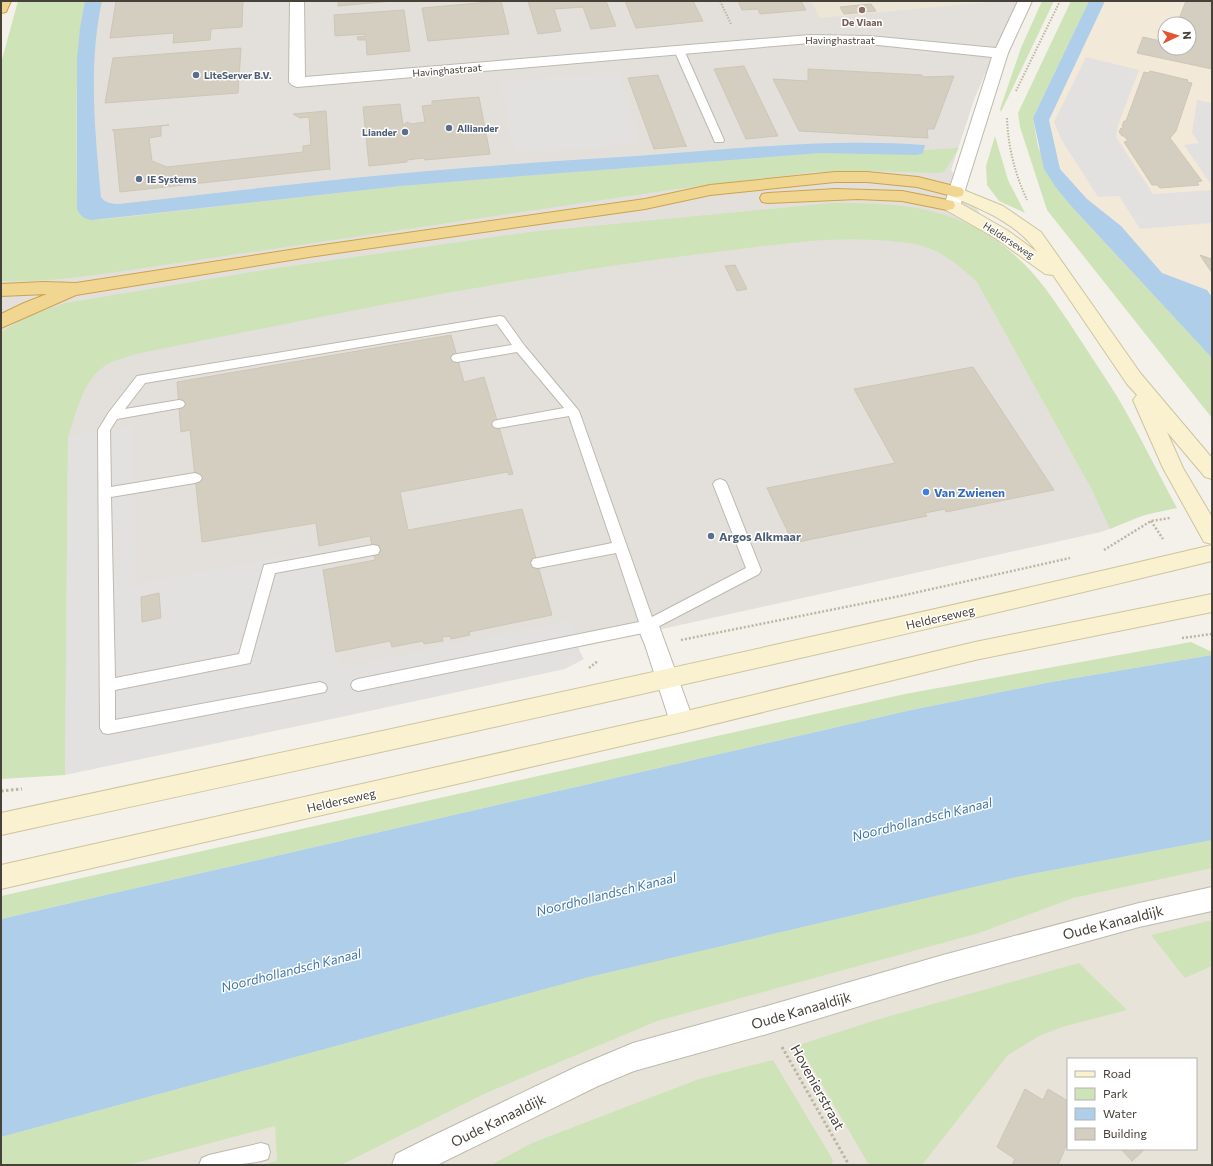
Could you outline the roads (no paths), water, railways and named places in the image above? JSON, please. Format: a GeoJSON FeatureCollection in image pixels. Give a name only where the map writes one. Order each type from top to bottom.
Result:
{"type":"FeatureCollection","features":[{"type":"Feature","properties":{"kind":"highway"},"geometry":{"type":"LineString","coordinates":[[1,9],[4,1]]}},
{"type":"Feature","properties":{"kind":"highway"},"geometry":{"type":"LineString","coordinates":[[1,290],[43,288],[76,289],[309,252],[645,204],[716,203],[821,194],[864,193],[954,199]]}},
{"type":"Feature","properties":{"kind":"highway"},"geometry":{"type":"LineString","coordinates":[[1,322],[30,307],[45,303],[76,289]]}},
{"type":"Feature","properties":{"kind":"main road","name":"Helderseweg"},"geometry":{"type":"LineString","coordinates":[[954,199],[1063,279],[1134,379],[1212,472]]}},
{"type":"Feature","properties":{"kind":"main road","name":"Helderseweg"},"geometry":{"type":"LineString","coordinates":[[1134,379],[1173,468],[1212,536]]}},
{"type":"Feature","properties":{"kind":"main road","name":"Helderseweg"},"geometry":{"type":"LineString","coordinates":[[1,824],[667,679],[1110,578],[1212,553]]}},
{"type":"Feature","properties":{"kind":"main road","name":"Helderseweg"},"geometry":{"type":"LineString","coordinates":[[1,877],[682,722],[975,651],[1212,602]]}},
{"type":"Feature","properties":{"kind":"street","name":"Havinghastraat"},"geometry":{"type":"LineString","coordinates":[[297,1],[297,82],[810,39],[852,39],[1001,53]]}},
{"type":"Feature","properties":{"kind":"street"},"geometry":{"type":"LineString","coordinates":[[954,199],[1001,53],[1025,1]]}},
{"type":"Feature","properties":{"kind":"street"},"geometry":{"type":"LineString","coordinates":[[648,626],[682,722]]}},
{"type":"Feature","properties":{"kind":"street","name":"Oude Kanaaldijk"},"geometry":{"type":"LineString","coordinates":[[407,1165],[438,1148],[588,1076],[633,1057],[973,960],[1139,915],[1212,898]]}},
{"type":"Feature","properties":{"kind":"lane"},"geometry":{"type":"LineString","coordinates":[[679,50],[719,140]]}},
{"type":"Feature","properties":{"kind":"lane"},"geometry":{"type":"LineString","coordinates":[[320,688],[108,728],[104,430],[113,415],[141,379],[500,320],[520,348],[573,411],[648,626]]}},
{"type":"Feature","properties":{"kind":"lane"},"geometry":{"type":"LineString","coordinates":[[457,358],[520,348]]}},
{"type":"Feature","properties":{"kind":"lane"},"geometry":{"type":"LineString","coordinates":[[113,415],[179,404]]}},
{"type":"Feature","properties":{"kind":"lane"},"geometry":{"type":"LineString","coordinates":[[498,424],[573,411]]}},
{"type":"Feature","properties":{"kind":"lane"},"geometry":{"type":"LineString","coordinates":[[104,494],[195,478]]}},
{"type":"Feature","properties":{"kind":"lane"},"geometry":{"type":"LineString","coordinates":[[358,685],[648,626],[754,570],[720,484]]}},
{"type":"Feature","properties":{"kind":"lane"},"geometry":{"type":"LineString","coordinates":[[538,563],[620,547]]}},
{"type":"Feature","properties":{"kind":"lane"},"geometry":{"type":"LineString","coordinates":[[108,685],[245,659],[269,569],[373,550]]}},
{"type":"Feature","properties":{"kind":"lane"},"geometry":{"type":"LineString","coordinates":[[209,1165],[261,1152]]}},
{"type":"Feature","properties":{"kind":"water"},"geometry":{"type":"Polygon","coordinates":[[[85,1],[102,1],[95,49],[95,123],[101,197],[105,201],[111,203],[119,204],[388,174],[781,145],[889,143],[925,145],[923,153],[917,155],[821,153],[523,176],[401,186],[92,220],[83,217],[77,209],[77,59],[80,28],[85,1]]]}},
{"type":"Feature","properties":{"kind":"water"},"geometry":{"type":"Polygon","coordinates":[[[1089,1],[1105,1],[1049,120],[1060,169],[1087,199],[1121,226],[1162,273],[1207,290],[1212,297],[1212,358],[1072,207],[1057,189],[1044,169],[1033,118],[1089,1]]]}},
{"type":"Feature","properties":{"kind":"water","name":"Noordhollandsch Kanaal"},"geometry":{"type":"Polygon","coordinates":[[[1212,655],[1212,840],[1026,875],[589,977],[1,1137],[1,919],[911,710],[1051,682],[1212,655]]]}},
{"type":"Feature","properties":{"kind":"place","name":"De Viaan"},"geometry":{"type":"Point","coordinates":[862,10]}},
{"type":"Feature","properties":{"kind":"place","name":"LiteServer B.V."},"geometry":{"type":"Point","coordinates":[196,75]}},
{"type":"Feature","properties":{"kind":"place","name":"Alliander"},"geometry":{"type":"Point","coordinates":[449,128]}},
{"type":"Feature","properties":{"kind":"place","name":"Liander"},"geometry":{"type":"Point","coordinates":[405,132]}},
{"type":"Feature","properties":{"kind":"place","name":"IE Systems"},"geometry":{"type":"Point","coordinates":[139,179]}},
{"type":"Feature","properties":{"kind":"place","name":"Van Zwienen"},"geometry":{"type":"Point","coordinates":[926,492]}},
{"type":"Feature","properties":{"kind":"place","name":"Argos Alkmaar"},"geometry":{"type":"Point","coordinates":[711,536]}}]}
